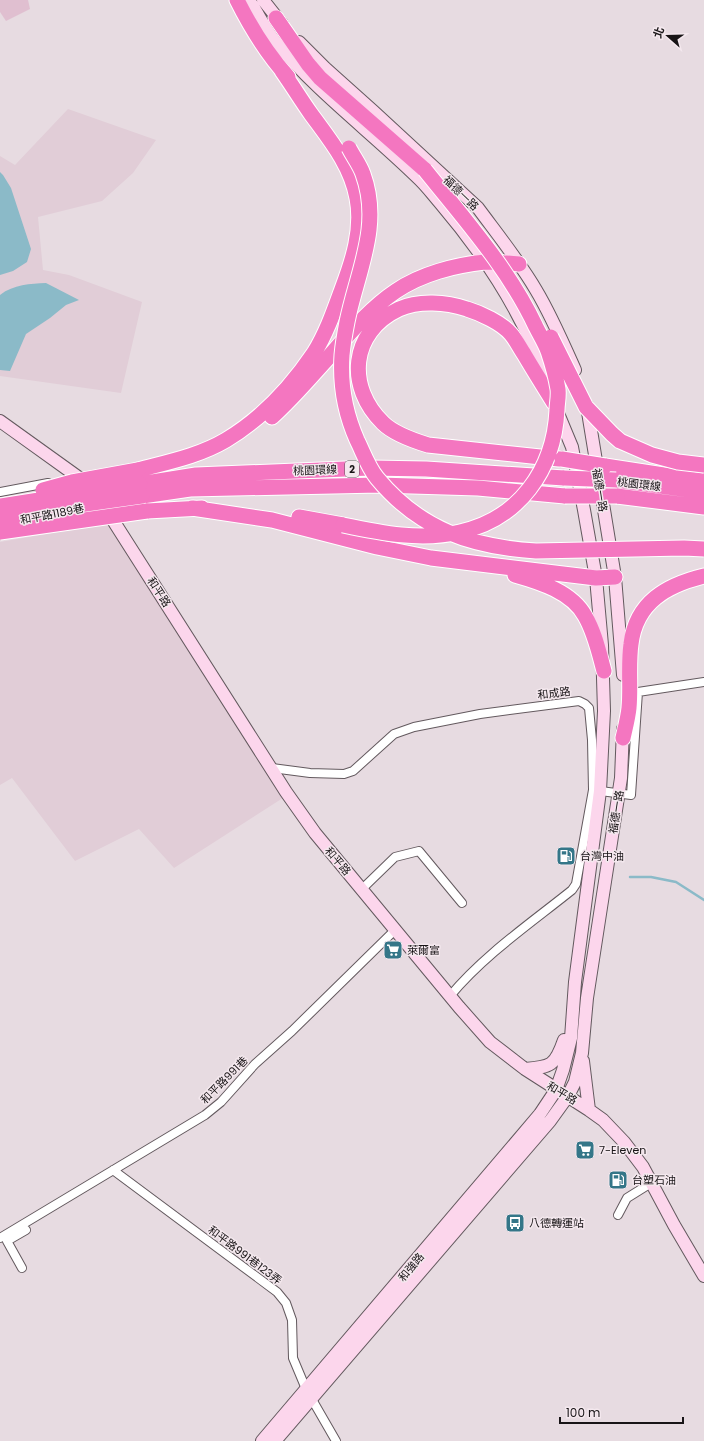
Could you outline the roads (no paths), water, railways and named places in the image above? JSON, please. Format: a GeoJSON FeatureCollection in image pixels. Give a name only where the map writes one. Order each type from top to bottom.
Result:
{"type":"FeatureCollection","features":[{"type":"Feature","properties":{"kind":"highway"},"geometry":{"type":"LineString","coordinates":[[140,483],[183,458],[202,452],[225,441],[262,415],[290,383],[314,352],[330,320],[346,278],[357,242],[360,218],[353,182],[335,146],[266,50],[237,0]]}},
{"type":"Feature","properties":{"kind":"highway"},"geometry":{"type":"LineString","coordinates":[[276,18],[308,64],[325,82],[425,170],[442,183],[461,202],[486,232],[515,273],[538,312],[586,407],[620,441],[652,455],[678,462],[704,466]]}},
{"type":"Feature","properties":{"kind":"highway"},"geometry":{"type":"LineString","coordinates":[[282,71],[334,128],[349,148],[363,173],[369,194],[369,238],[347,322],[342,355],[342,380],[344,403],[354,432],[376,477],[407,508],[428,523],[469,540],[490,546],[536,551],[684,548],[704,549]]}},
{"type":"Feature","properties":{"kind":"highway"},"geometry":{"type":"LineString","coordinates":[[0,532],[147,511],[192,508],[248,508],[374,532],[431,536],[460,532],[499,517],[526,495],[536,480],[550,451],[556,428],[558,390],[548,351],[527,306],[492,255],[425,170]]}},
{"type":"Feature","properties":{"kind":"highway"},"geometry":{"type":"LineString","coordinates":[[0,502],[72,482],[140,483],[235,443],[257,429],[275,414],[307,382],[375,307],[396,290],[418,279],[446,268],[486,262],[519,264]]}},
{"type":"Feature","properties":{"kind":"highway"},"geometry":{"type":"LineString","coordinates":[[554,404],[511,333],[491,318],[472,310],[451,304],[414,304],[399,309],[386,317],[372,329],[363,345],[358,362],[358,377],[363,394],[383,423],[411,440],[428,446],[562,459],[704,481]]}},
{"type":"Feature","properties":{"kind":"highway","name":"桃園環線"},"geometry":{"type":"LineString","coordinates":[[0,506],[196,475],[370,468],[426,469],[616,480],[704,492]]}},
{"type":"Feature","properties":{"kind":"highway","name":"桃園環線"},"geometry":{"type":"LineString","coordinates":[[0,520],[44,510],[140,483],[190,489],[379,485],[478,488],[565,496],[617,496],[704,507]]}},
{"type":"Feature","properties":{"kind":"highway"},"geometry":{"type":"LineString","coordinates":[[192,508],[272,520],[377,547],[431,558],[596,578],[615,577]]}},
{"type":"Feature","properties":{"kind":"highway"},"geometry":{"type":"LineString","coordinates":[[472,564],[522,577],[544,585],[572,600],[585,615],[594,635],[604,671]]}},
{"type":"Feature","properties":{"kind":"highway"},"geometry":{"type":"LineString","coordinates":[[623,738],[629,710],[631,643],[635,625],[653,598],[685,580],[704,576]]}},
{"type":"Feature","properties":{"kind":"main road","name":"福德一路"},"geometry":{"type":"LineString","coordinates":[[250,0],[274,40],[309,79],[418,177],[462,228],[486,262],[512,305],[542,366],[554,404],[572,447],[596,578],[604,671],[604,711],[597,790],[575,982],[571,1038],[556,1090]]}},
{"type":"Feature","properties":{"kind":"main road","name":"福德一路"},"geometry":{"type":"LineString","coordinates":[[263,0],[276,18],[325,68],[478,208],[536,290],[576,373],[588,411],[615,577],[623,675],[623,738],[619,794],[587,998],[582,1053],[575,1082],[568,1096]]}},
{"type":"Feature","properties":{"kind":"main road"},"geometry":{"type":"LineString","coordinates":[[473,244],[480,250],[486,252],[494,244],[498,235]]}},
{"type":"Feature","properties":{"kind":"main road","name":"和平路"},"geometry":{"type":"LineString","coordinates":[[0,421],[78,477],[109,514],[286,792],[315,833],[490,1042],[524,1069],[603,1120],[624,1142],[643,1167],[704,1276]]}},
{"type":"Feature","properties":{"kind":"main road"},"geometry":{"type":"LineString","coordinates":[[524,1069],[543,1068],[555,1061],[564,1039],[575,982]]}},
{"type":"Feature","properties":{"kind":"main road"},"geometry":{"type":"LineString","coordinates":[[582,1053],[589,1110]]}},
{"type":"Feature","properties":{"kind":"main road","name":"和強路"},"geometry":{"type":"LineString","coordinates":[[275,1441],[309,1394],[540,1114],[556,1090]]}},
{"type":"Feature","properties":{"kind":"main road","name":"和強路"},"geometry":{"type":"LineString","coordinates":[[262,1441],[309,1394],[550,1121],[568,1096]]}},
{"type":"Feature","properties":{"kind":"street"},"geometry":{"type":"LineString","coordinates":[[0,492],[78,477]]}},
{"type":"Feature","properties":{"kind":"street","name":"和平路1189巷"},"geometry":{"type":"LineString","coordinates":[[0,535],[109,514]]}},
{"type":"Feature","properties":{"kind":"street"},"geometry":{"type":"LineString","coordinates":[[450,996],[463,980],[572,890],[576,884],[597,790],[631,795],[638,692],[704,682]]}},
{"type":"Feature","properties":{"kind":"street","name":"和成路"},"geometry":{"type":"LineString","coordinates":[[272,768],[310,773],[344,774],[353,771],[394,734],[414,727],[480,714],[579,701],[586,704],[589,708],[597,790]]}},
{"type":"Feature","properties":{"kind":"street"},"geometry":{"type":"LineString","coordinates":[[362,889],[395,858],[419,851],[462,903]]}},
{"type":"Feature","properties":{"kind":"street","name":"和平路991巷"},"geometry":{"type":"LineString","coordinates":[[0,1238],[210,1110],[220,1102],[255,1064],[292,1031],[396,929]]}},
{"type":"Feature","properties":{"kind":"street","name":"和平路991巷123弄"},"geometry":{"type":"LineString","coordinates":[[113,1170],[277,1292],[286,1303],[292,1320],[293,1358],[309,1394],[336,1441]]}},
{"type":"Feature","properties":{"kind":"street"},"geometry":{"type":"LineString","coordinates":[[618,1215],[627,1198],[651,1183]]}},
{"type":"Feature","properties":{"kind":"street"},"geometry":{"type":"LineString","coordinates":[[22,1268],[7,1242],[26,1230]]}},
{"type":"Feature","properties":{"kind":"water"},"geometry":{"type":"Polygon","coordinates":[[[0,172],[11,188],[31,249],[27,262],[13,271],[0,275],[0,172]]]}},
{"type":"Feature","properties":{"kind":"water"},"geometry":{"type":"Polygon","coordinates":[[[46,283],[79,300],[66,305],[26,334],[10,371],[0,370],[0,295],[5,291],[16,287],[28,284],[46,283]]]}},
{"type":"Feature","properties":{"kind":"waterway"},"geometry":{"type":"LineString","coordinates":[[630,877],[651,877],[676,882],[704,900]]}},
{"type":"Feature","properties":{"kind":"place","name":"台灣中油"},"geometry":{"type":"Point","coordinates":[566,856]}},
{"type":"Feature","properties":{"kind":"place","name":"萊爾富"},"geometry":{"type":"Point","coordinates":[393,950]}},
{"type":"Feature","properties":{"kind":"place","name":"7-Eleven"},"geometry":{"type":"Point","coordinates":[585,1150]}},
{"type":"Feature","properties":{"kind":"place","name":"台塑石油"},"geometry":{"type":"Point","coordinates":[618,1180]}},
{"type":"Feature","properties":{"kind":"place","name":"八德轉運站"},"geometry":{"type":"Point","coordinates":[515,1223]}}]}
